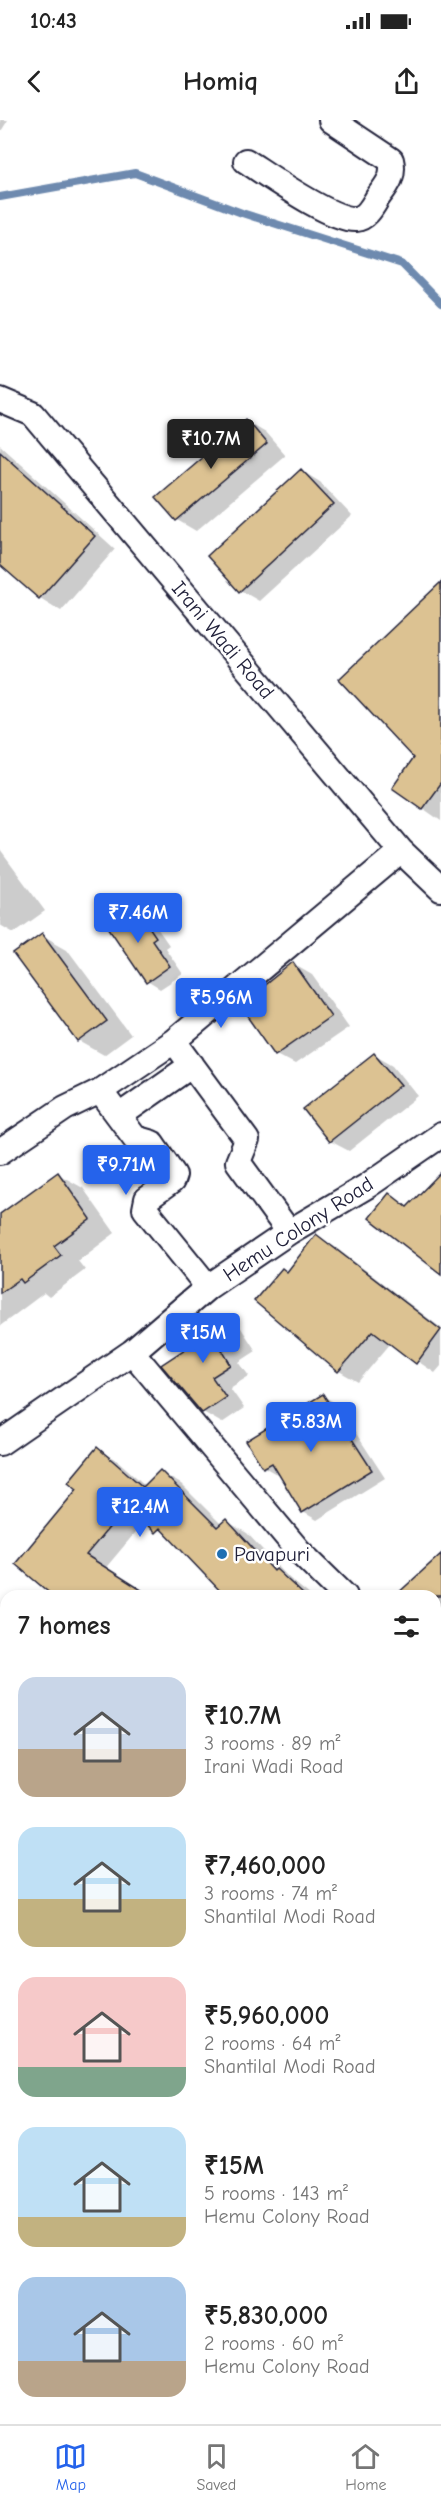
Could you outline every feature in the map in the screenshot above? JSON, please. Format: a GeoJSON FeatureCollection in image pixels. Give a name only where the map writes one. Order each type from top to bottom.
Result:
{"type":"FeatureCollection","features":[{"type":"Feature","properties":{"kind":"street"},"geometry":{"type":"LineString","coordinates":[[246,161],[328,212],[356,219],[367,213],[390,180],[394,171],[392,160],[331,120]]}},
{"type":"Feature","properties":{"kind":"street","name":"Irani Wadi Road"},"geometry":{"type":"LineString","coordinates":[[0,400],[33,414],[401,851],[441,889]]}},
{"type":"Feature","properties":{"kind":"street"},"geometry":{"type":"LineString","coordinates":[[0,1152],[65,1108],[100,1092],[174,1041],[401,851]]}},
{"type":"Feature","properties":{"kind":"street"},"geometry":{"type":"LineString","coordinates":[[174,1041],[247,1140],[238,1162],[288,1232]]}},
{"type":"Feature","properties":{"kind":"street"},"geometry":{"type":"LineString","coordinates":[[119,1116],[192,1065]]}},
{"type":"Feature","properties":{"kind":"street"},"geometry":{"type":"LineString","coordinates":[[100,1092],[135,1138],[152,1143],[174,1175],[172,1181],[147,1199],[145,1209],[208,1287]]}},
{"type":"Feature","properties":{"kind":"street","name":"Hemu Colony Road"},"geometry":{"type":"LineString","coordinates":[[0,1443],[132,1353],[208,1287],[288,1232],[367,1186],[441,1135]]}},
{"type":"Feature","properties":{"kind":"street"},"geometry":{"type":"LineString","coordinates":[[132,1353],[298,1550],[339,1590]]}},
{"type":"Feature","properties":{"kind":"building"},"geometry":{"type":"Polygon","coordinates":[[[246,419],[267,444],[176,521],[155,497],[246,419]]]}},
{"type":"Feature","properties":{"kind":"building"},"geometry":{"type":"Polygon","coordinates":[[[0,451],[95,536],[39,599],[0,565],[0,451]]]}},
{"type":"Feature","properties":{"kind":"building"},"geometry":{"type":"Polygon","coordinates":[[[301,469],[334,504],[239,592],[207,556],[301,469]]]}},
{"type":"Feature","properties":{"kind":"building"},"geometry":{"type":"Polygon","coordinates":[[[441,582],[441,783],[422,809],[392,788],[413,758],[339,679],[441,582]]]}},
{"type":"Feature","properties":{"kind":"building"},"geometry":{"type":"Polygon","coordinates":[[[123,908],[133,921],[141,915],[156,937],[152,940],[170,966],[146,983],[104,921],[123,908]]]}},
{"type":"Feature","properties":{"kind":"building"},"geometry":{"type":"Polygon","coordinates":[[[42,933],[107,1021],[78,1042],[13,954],[42,933]]]}},
{"type":"Feature","properties":{"kind":"building"},"geometry":{"type":"Polygon","coordinates":[[[293,962],[331,1016],[275,1055],[240,1005],[293,962]]]}},
{"type":"Feature","properties":{"kind":"building"},"geometry":{"type":"Polygon","coordinates":[[[374,1053],[401,1085],[329,1142],[303,1109],[374,1053]]]}},
{"type":"Feature","properties":{"kind":"building"},"geometry":{"type":"Polygon","coordinates":[[[58,1172],[91,1219],[54,1246],[61,1255],[23,1283],[20,1279],[0,1293],[0,1214],[58,1172]]]}},
{"type":"Feature","properties":{"kind":"building"},"geometry":{"type":"Polygon","coordinates":[[[441,1172],[441,1274],[369,1218],[389,1193],[407,1207],[441,1172]]]}},
{"type":"Feature","properties":{"kind":"building"},"geometry":{"type":"Polygon","coordinates":[[[316,1234],[441,1330],[416,1364],[373,1331],[338,1372],[254,1301],[282,1268],[287,1272],[316,1234]]]}},
{"type":"Feature","properties":{"kind":"building"},"geometry":{"type":"Polygon","coordinates":[[[222,1316],[238,1340],[222,1350],[231,1365],[212,1377],[226,1397],[202,1413],[161,1365],[191,1345],[187,1339],[222,1316]]]}},
{"type":"Feature","properties":{"kind":"building"},"geometry":{"type":"Polygon","coordinates":[[[323,1394],[372,1470],[302,1513],[272,1463],[263,1468],[246,1441],[323,1394]]]}},
{"type":"Feature","properties":{"kind":"building"},"geometry":{"type":"Polygon","coordinates":[[[97,1447],[143,1487],[160,1470],[217,1527],[226,1519],[274,1571],[276,1569],[299,1590],[219,1590],[160,1528],[155,1533],[128,1505],[86,1555],[141,1590],[46,1590],[15,1564],[77,1489],[68,1482],[97,1447]]]}},
{"type":"Feature","properties":{"kind":"building"},"geometry":{"type":"Polygon","coordinates":[[[441,1554],[441,1590],[402,1590],[441,1554]]]}},
{"type":"Feature","properties":{"kind":"waterway"},"geometry":{"type":"LineString","coordinates":[[0,197],[135,173],[242,213],[402,264],[441,304]]}},
{"type":"Feature","properties":{"kind":"place","name":"Pavapuri"},"geometry":{"type":"Point","coordinates":[222,1554]}}]}
